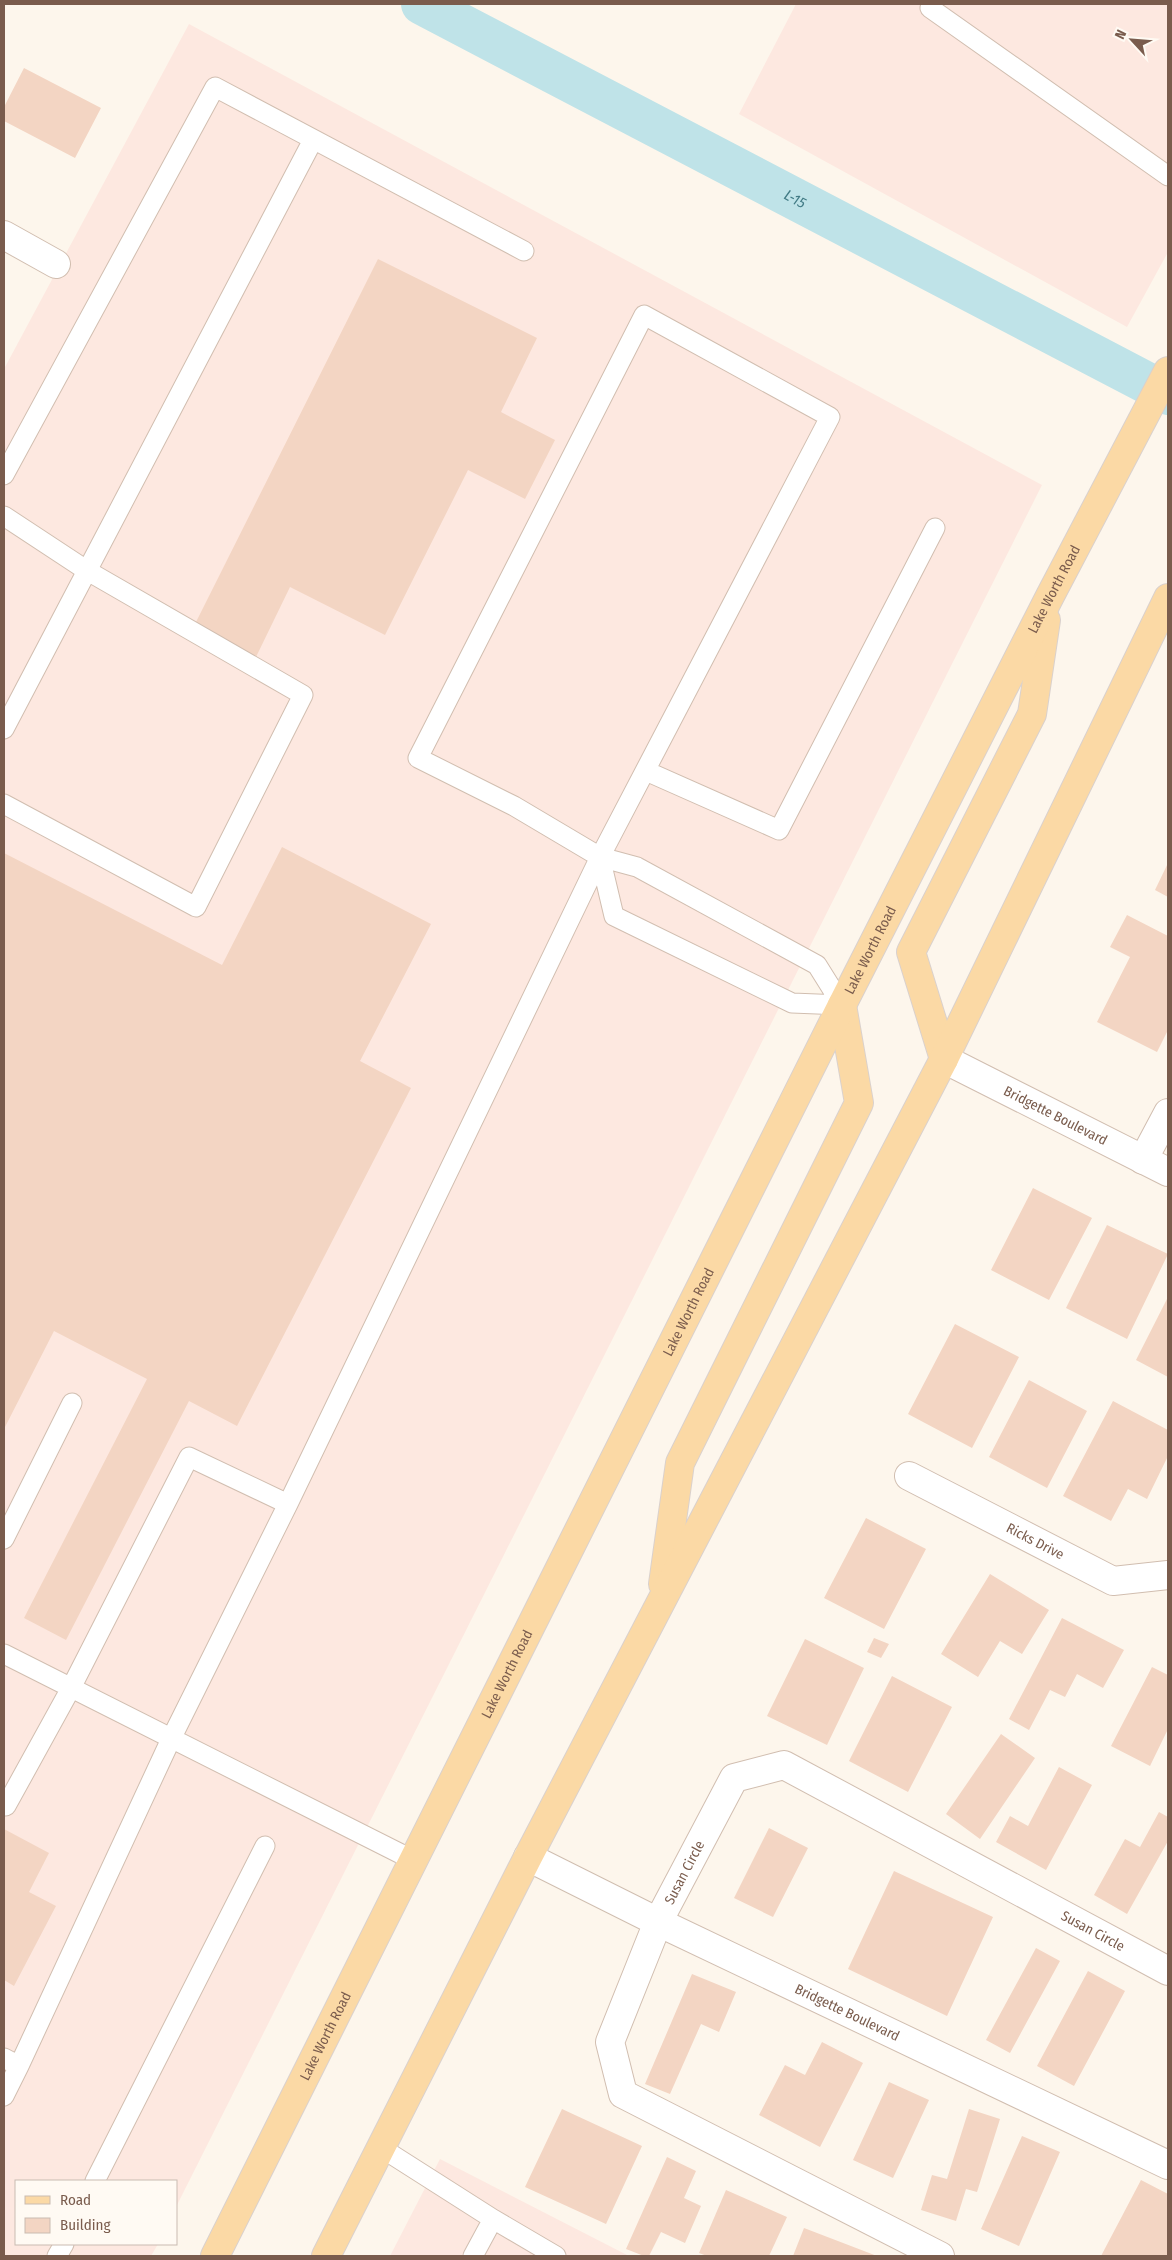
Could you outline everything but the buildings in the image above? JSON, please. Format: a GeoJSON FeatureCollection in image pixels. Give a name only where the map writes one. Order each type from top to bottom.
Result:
{"type":"FeatureCollection","features":[{"type":"Feature","properties":{"kind":"main road","name":"Lake Worth Road"},"geometry":{"type":"LineString","coordinates":[[215,2256],[842,1005],[1050,596],[1168,371]]}},
{"type":"Feature","properties":{"kind":"main road"},"geometry":{"type":"LineString","coordinates":[[944,1059],[911,952],[1032,714],[1050,596]]}},
{"type":"Feature","properties":{"kind":"main road"},"geometry":{"type":"LineString","coordinates":[[326,2256],[528,1857],[944,1059],[1168,598]]}},
{"type":"Feature","properties":{"kind":"main road"},"geometry":{"type":"LineString","coordinates":[[660,1605],[680,1463],[858,1103],[842,1005]]}},
{"type":"Feature","properties":{"kind":"street"},"geometry":{"type":"LineString","coordinates":[[4,236],[56,264]]}},
{"type":"Feature","properties":{"kind":"street","name":"Bridgette Boulevard"},"geometry":{"type":"LineString","coordinates":[[944,1059],[1168,1172]]}},
{"type":"Feature","properties":{"kind":"street"},"geometry":{"type":"LineString","coordinates":[[1143,1160],[1168,1113]]}},
{"type":"Feature","properties":{"kind":"street","name":"Ricks Drive"},"geometry":{"type":"LineString","coordinates":[[910,1476],[1113,1581],[1168,1575]]}},
{"type":"Feature","properties":{"kind":"street","name":"Susan Circle"},"geometry":{"type":"LineString","coordinates":[[940,2256],[623,2094],[610,2042],[658,1922],[734,1778],[784,1764],[1168,1971]]}},
{"type":"Feature","properties":{"kind":"street","name":"Bridgette Boulevard"},"geometry":{"type":"LineString","coordinates":[[528,1857],[658,1922],[1168,2165]]}},
{"type":"Feature","properties":{"kind":"lane"},"geometry":{"type":"LineString","coordinates":[[932,4],[930,8],[1168,176]]}},
{"type":"Feature","properties":{"kind":"lane"},"geometry":{"type":"LineString","coordinates":[[4,475],[215,87],[524,251]]}},
{"type":"Feature","properties":{"kind":"lane"},"geometry":{"type":"LineString","coordinates":[[4,729],[313,140]]}},
{"type":"Feature","properties":{"kind":"lane"},"geometry":{"type":"LineString","coordinates":[[4,2096],[12,2062],[288,1504],[600,857],[830,416],[644,315],[418,758],[514,806],[600,857],[637,867],[817,965],[842,1005]]}},
{"type":"Feature","properties":{"kind":"lane"},"geometry":{"type":"LineString","coordinates":[[4,516],[86,570],[303,695],[196,907],[4,804]]}},
{"type":"Feature","properties":{"kind":"lane"},"geometry":{"type":"LineString","coordinates":[[646,771],[779,830],[935,528]]}},
{"type":"Feature","properties":{"kind":"lane"},"geometry":{"type":"LineString","coordinates":[[600,857],[614,916],[792,1003],[842,1005]]}},
{"type":"Feature","properties":{"kind":"lane"},"geometry":{"type":"LineString","coordinates":[[4,1539],[72,1403]]}},
{"type":"Feature","properties":{"kind":"lane"},"geometry":{"type":"LineString","coordinates":[[6,1806],[71,1688],[189,1457],[288,1504]]}},
{"type":"Feature","properties":{"kind":"lane"},"geometry":{"type":"LineString","coordinates":[[4,1654],[413,1860]]}},
{"type":"Feature","properties":{"kind":"lane"},"geometry":{"type":"LineString","coordinates":[[96,2180],[265,1846]]}},
{"type":"Feature","properties":{"kind":"lane"},"geometry":{"type":"LineString","coordinates":[[380,2147],[493,2219],[556,2256]]}},
{"type":"Feature","properties":{"kind":"lane"},"geometry":{"type":"LineString","coordinates":[[473,2256],[493,2219]]}},
{"type":"Feature","properties":{"kind":"shaded area"},"geometry":{"type":"Polygon","coordinates":[[[796,4],[1168,4],[1168,252],[1127,327],[739,114],[796,4]]]}},
{"type":"Feature","properties":{"kind":"shaded area"},"geometry":{"type":"Polygon","coordinates":[[[189,24],[1042,485],[178,2203],[178,2180],[15,2180],[15,2245],[157,2245],[151,2256],[4,2256],[4,369],[189,24]]]}},
{"type":"Feature","properties":{"kind":"shaded area"},"geometry":{"type":"Polygon","coordinates":[[[440,2159],[629,2256],[390,2256],[440,2159]]]}},
{"type":"Feature","properties":{"kind":"waterway","name":"L-15"},"geometry":{"type":"LineString","coordinates":[[422,4],[1168,394]]}}]}
